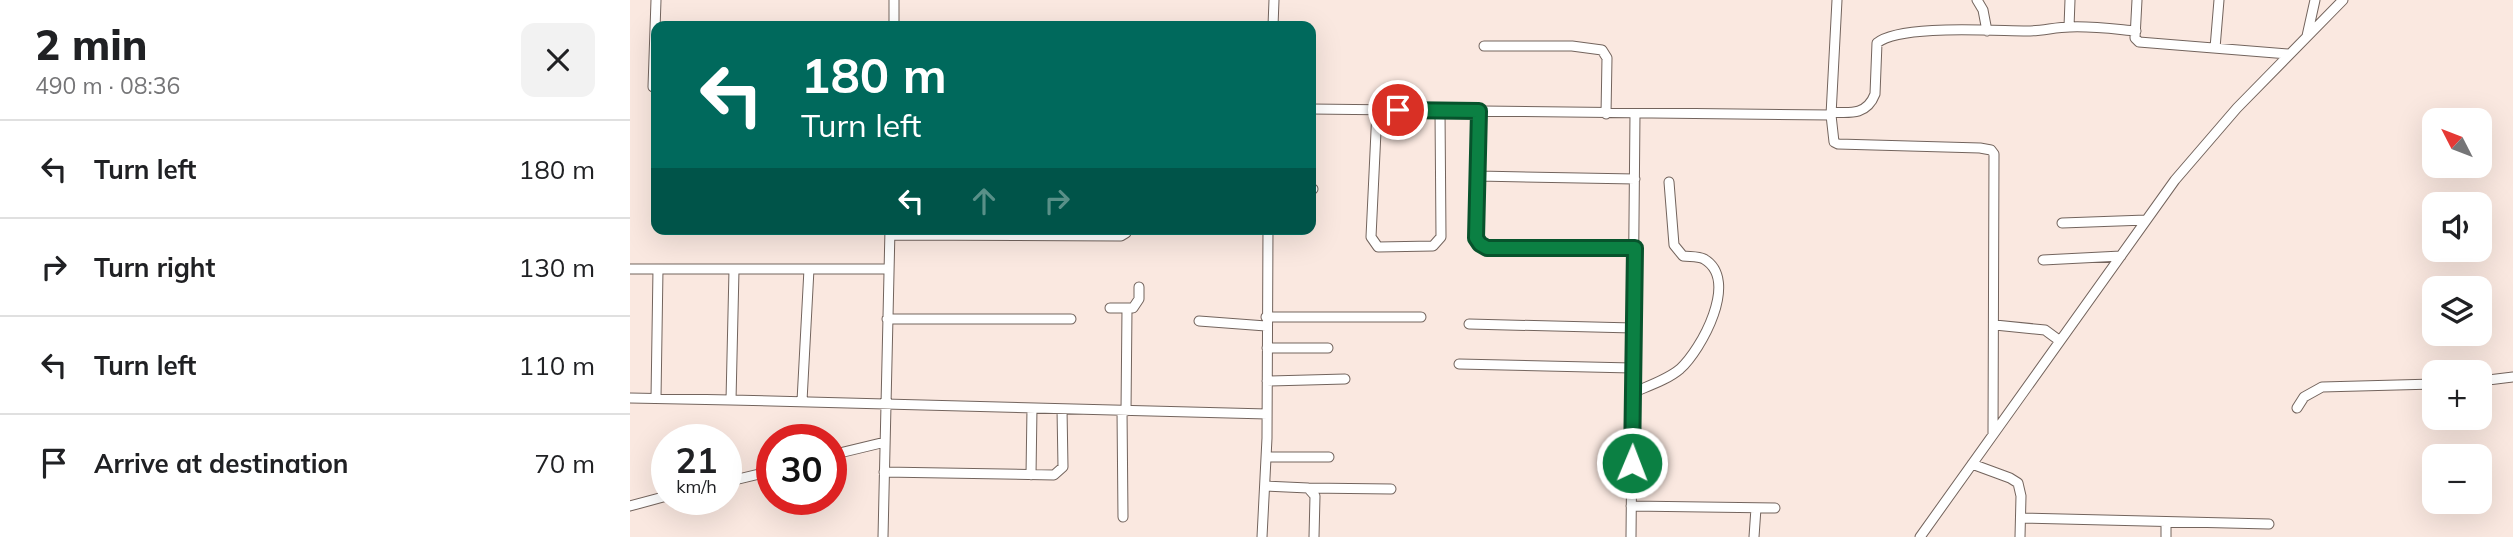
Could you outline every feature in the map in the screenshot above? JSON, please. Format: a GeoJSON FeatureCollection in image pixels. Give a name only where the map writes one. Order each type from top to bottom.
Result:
{"type":"FeatureCollection","features":[{"type":"Feature","properties":{"kind":"street"},"geometry":{"type":"LineString","coordinates":[[655,21],[656,0]]}},
{"type":"Feature","properties":{"kind":"street"},"geometry":{"type":"LineString","coordinates":[[894,0],[894,21]]}},
{"type":"Feature","properties":{"kind":"street"},"geometry":{"type":"LineString","coordinates":[[1273,21],[1274,0]]}},
{"type":"Feature","properties":{"kind":"street"},"geometry":{"type":"LineString","coordinates":[[1837,0],[1832,140],[1839,144],[1980,148],[1991,150],[1994,154],[1993,434]]}},
{"type":"Feature","properties":{"kind":"street"},"geometry":{"type":"LineString","coordinates":[[1977,0],[1983,10],[1987,31]]}},
{"type":"Feature","properties":{"kind":"street"},"geometry":{"type":"LineString","coordinates":[[2069,27],[2070,0]]}},
{"type":"Feature","properties":{"kind":"street"},"geometry":{"type":"LineString","coordinates":[[2137,0],[2135,38],[2139,43],[2288,54]]}},
{"type":"Feature","properties":{"kind":"street"},"geometry":{"type":"LineString","coordinates":[[2215,48],[2219,0]]}},
{"type":"Feature","properties":{"kind":"street"},"geometry":{"type":"LineString","coordinates":[[2306,36],[2315,0]]}},
{"type":"Feature","properties":{"kind":"street"},"geometry":{"type":"LineString","coordinates":[[1920,537],[2146,220],[2206,143],[2288,54],[2343,0]]}},
{"type":"Feature","properties":{"kind":"street"},"geometry":{"type":"LineString","coordinates":[[1316,109],[1606,114],[1854,113],[1867,108],[1872,102],[1875,94],[1875,51],[1877,43],[1884,37],[1914,32],[2029,32],[2069,27],[2136,31]]}},
{"type":"Feature","properties":{"kind":"street"},"geometry":{"type":"LineString","coordinates":[[1485,46],[1572,46],[1602,50],[1607,58],[1606,114]]}},
{"type":"Feature","properties":{"kind":"street"},"geometry":{"type":"LineString","coordinates":[[1377,110],[1371,237],[1378,247],[1433,246],[1441,237],[1440,111]]}},
{"type":"Feature","properties":{"kind":"street"},"geometry":{"type":"LineString","coordinates":[[1479,111],[1476,238],[1480,244],[1487,248],[1635,248]]}},
{"type":"Feature","properties":{"kind":"street"},"geometry":{"type":"LineString","coordinates":[[1631,537],[1635,114]]}},
{"type":"Feature","properties":{"kind":"street"},"geometry":{"type":"LineString","coordinates":[[1478,176],[1635,179]]}},
{"type":"Feature","properties":{"kind":"street"},"geometry":{"type":"LineString","coordinates":[[1632,393],[1679,369],[1709,328],[1717,304],[1717,281],[1709,263],[1700,257],[1683,256],[1674,245],[1670,182]]}},
{"type":"Feature","properties":{"kind":"street"},"geometry":{"type":"LineString","coordinates":[[2062,223],[2146,220]]}},
{"type":"Feature","properties":{"kind":"street"},"geometry":{"type":"LineString","coordinates":[[883,537],[890,235]]}},
{"type":"Feature","properties":{"kind":"street"},"geometry":{"type":"LineString","coordinates":[[1063,235],[1123,235]]}},
{"type":"Feature","properties":{"kind":"street"},"geometry":{"type":"LineString","coordinates":[[1262,537],[1267,414],[1268,235]]}},
{"type":"Feature","properties":{"kind":"street"},"geometry":{"type":"LineString","coordinates":[[2043,260],[2121,256]]}},
{"type":"Feature","properties":{"kind":"street"},"geometry":{"type":"LineString","coordinates":[[630,269],[888,269]]}},
{"type":"Feature","properties":{"kind":"street"},"geometry":{"type":"LineString","coordinates":[[656,398],[658,269]]}},
{"type":"Feature","properties":{"kind":"street"},"geometry":{"type":"LineString","coordinates":[[802,401],[809,269]]}},
{"type":"Feature","properties":{"kind":"street"},"geometry":{"type":"LineString","coordinates":[[732,400],[734,270]]}},
{"type":"Feature","properties":{"kind":"street"},"geometry":{"type":"LineString","coordinates":[[1110,308],[1127,309],[1137,304],[1139,287]]}},
{"type":"Feature","properties":{"kind":"street"},"geometry":{"type":"LineString","coordinates":[[1123,517],[1127,309]]}},
{"type":"Feature","properties":{"kind":"street"},"geometry":{"type":"LineString","coordinates":[[1199,321],[1421,317]]}},
{"type":"Feature","properties":{"kind":"street"},"geometry":{"type":"LineString","coordinates":[[887,319],[1071,319]]}},
{"type":"Feature","properties":{"kind":"street"},"geometry":{"type":"LineString","coordinates":[[1469,324],[1633,328]]}},
{"type":"Feature","properties":{"kind":"street"},"geometry":{"type":"LineString","coordinates":[[1995,325],[2045,330],[2060,341]]}},
{"type":"Feature","properties":{"kind":"street"},"geometry":{"type":"LineString","coordinates":[[1266,348],[1328,348]]}},
{"type":"Feature","properties":{"kind":"street"},"geometry":{"type":"LineString","coordinates":[[1459,365],[1632,368]]}},
{"type":"Feature","properties":{"kind":"street"},"geometry":{"type":"LineString","coordinates":[[2492,380],[2513,377]]}},
{"type":"Feature","properties":{"kind":"street"},"geometry":{"type":"LineString","coordinates":[[1266,381],[1345,379]]}},
{"type":"Feature","properties":{"kind":"street"},"geometry":{"type":"LineString","coordinates":[[2297,408],[2304,397],[2322,387],[2422,384]]}},
{"type":"Feature","properties":{"kind":"street"},"geometry":{"type":"LineString","coordinates":[[630,398],[1267,414]]}},
{"type":"Feature","properties":{"kind":"street"},"geometry":{"type":"LineString","coordinates":[[1031,475],[1032,408]]}},
{"type":"Feature","properties":{"kind":"street"},"geometry":{"type":"LineString","coordinates":[[884,472],[1054,475],[1063,467],[1062,409]]}},
{"type":"Feature","properties":{"kind":"street"},"geometry":{"type":"LineString","coordinates":[[847,451],[885,442]]}},
{"type":"Feature","properties":{"kind":"street"},"geometry":{"type":"LineString","coordinates":[[1266,457],[1329,457]]}},
{"type":"Feature","properties":{"kind":"street"},"geometry":{"type":"LineString","coordinates":[[1972,464],[2018,483],[2021,537]]}},
{"type":"Feature","properties":{"kind":"street"},"geometry":{"type":"LineString","coordinates":[[1265,486],[1391,489]]}},
{"type":"Feature","properties":{"kind":"street"},"geometry":{"type":"LineString","coordinates":[[1308,488],[1315,496],[1314,537]]}},
{"type":"Feature","properties":{"kind":"street"},"geometry":{"type":"LineString","coordinates":[[630,506],[651,500]]}},
{"type":"Feature","properties":{"kind":"street"},"geometry":{"type":"LineString","coordinates":[[1631,506],[1775,508]]}},
{"type":"Feature","properties":{"kind":"street"},"geometry":{"type":"LineString","coordinates":[[1754,537],[1756,508]]}},
{"type":"Feature","properties":{"kind":"street"},"geometry":{"type":"LineString","coordinates":[[2021,518],[2269,524]]}},
{"type":"Feature","properties":{"kind":"street"},"geometry":{"type":"LineString","coordinates":[[2166,522],[2166,537]]}},
{"type":"Feature","properties":{"kind":"route"},"geometry":{"type":"LineString","coordinates":[[1398,110],[1479,111],[1476,238],[1480,244],[1487,248],[1635,248],[1632,463]]}}]}
